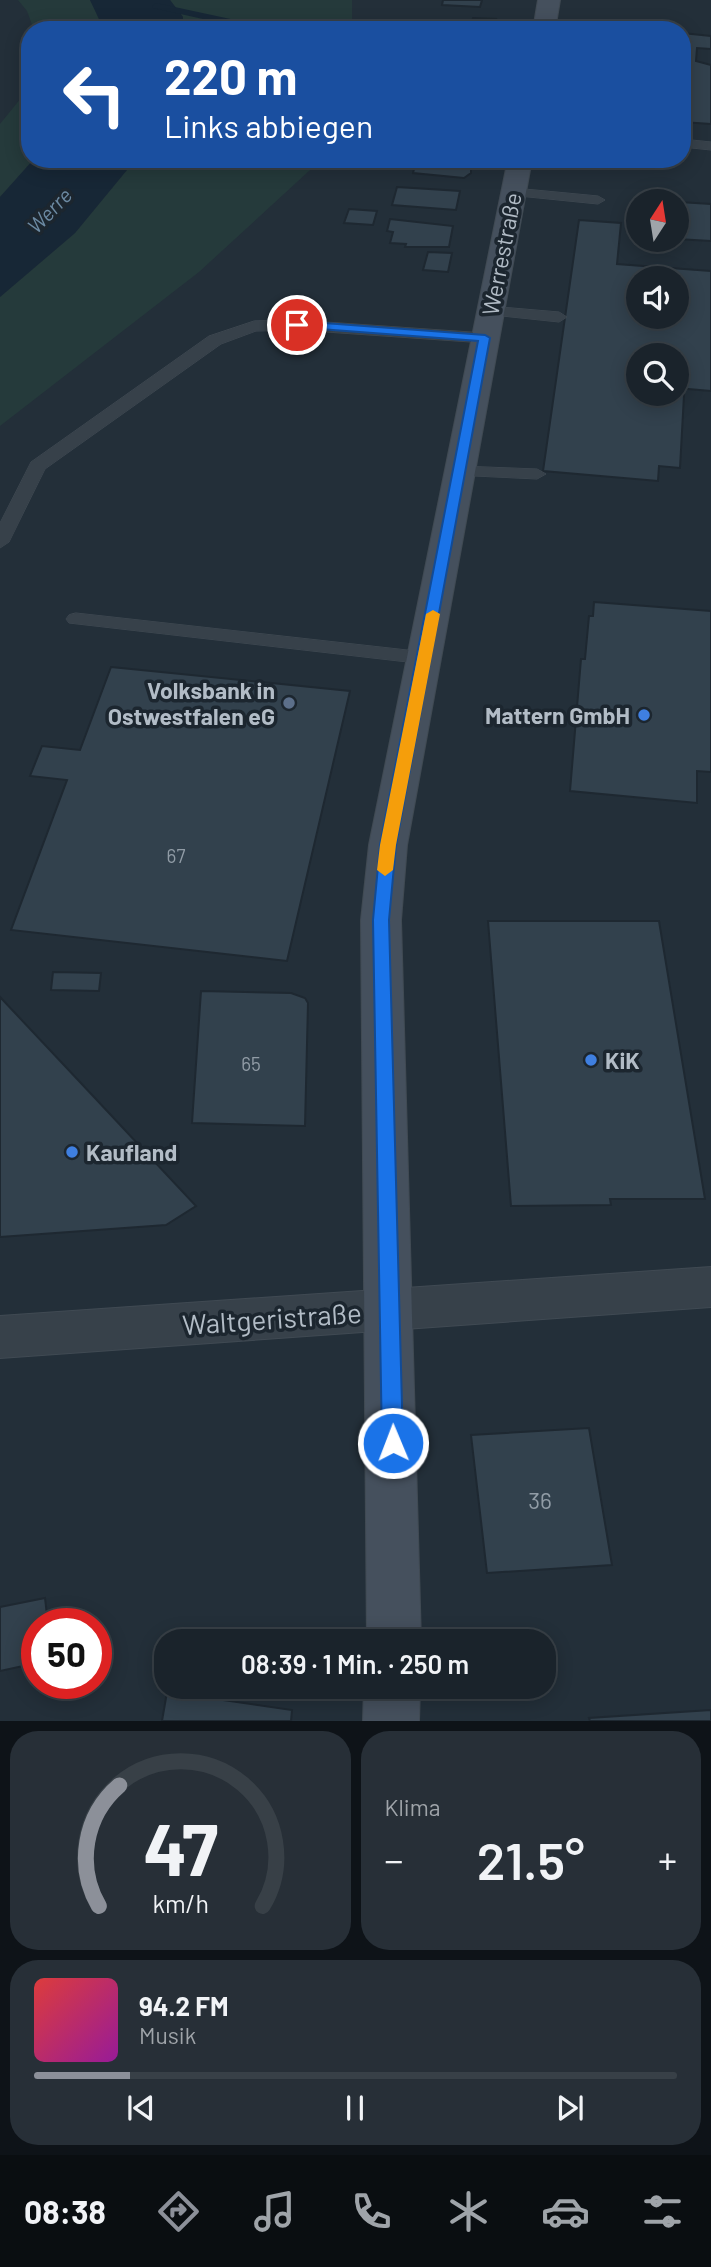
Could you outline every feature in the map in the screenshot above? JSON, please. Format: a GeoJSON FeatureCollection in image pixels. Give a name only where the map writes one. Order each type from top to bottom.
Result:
{"type":"FeatureCollection","features":[{"type":"Feature","properties":{"kind":"main road"},"geometry":{"type":"LineString","coordinates":[[546,21],[549,0]]}},
{"type":"Feature","properties":{"kind":"main road","name":"Werrestraße"},"geometry":{"type":"LineString","coordinates":[[394,1629],[381,920],[388,845],[517,176]]}},
{"type":"Feature","properties":{"kind":"main road"},"geometry":{"type":"LineString","coordinates":[[391,1721],[392,1699]]}},
{"type":"Feature","properties":{"kind":"street","name":"Waltgeristraße"},"geometry":{"type":"LineString","coordinates":[[0,1337],[711,1287]]}},
{"type":"Feature","properties":{"kind":"lane"},"geometry":{"type":"LineString","coordinates":[[691,145],[711,146]]}},
{"type":"Feature","properties":{"kind":"lane"},"geometry":{"type":"LineString","coordinates":[[517,176],[598,200]]}},
{"type":"Feature","properties":{"kind":"lane"},"geometry":{"type":"LineString","coordinates":[[0,542],[37,466],[215,341],[254,326],[487,325],[559,317]]}},
{"type":"Feature","properties":{"kind":"lane"},"geometry":{"type":"LineString","coordinates":[[460,471],[537,474]]}},
{"type":"Feature","properties":{"kind":"lane"},"geometry":{"type":"LineString","coordinates":[[76,620],[425,657]]}},
{"type":"Feature","properties":{"kind":"green space"},"geometry":{"type":"Polygon","coordinates":[[[18,0],[90,0],[102,21],[31,21],[18,0]]]}},
{"type":"Feature","properties":{"kind":"green space"},"geometry":{"type":"Polygon","coordinates":[[[170,0],[352,0],[352,21],[183,21],[183,17],[170,0]]]}},
{"type":"Feature","properties":{"kind":"green space"},"geometry":{"type":"Polygon","coordinates":[[[21,98],[21,168],[26,168],[0,197],[0,124],[21,98]]]}},
{"type":"Feature","properties":{"kind":"green space"},"geometry":{"type":"Polygon","coordinates":[[[129,168],[312,168],[199,272],[0,426],[0,297],[75,233],[129,168]]]}},
{"type":"Feature","properties":{"kind":"water"},"geometry":{"type":"Polygon","coordinates":[[[90,0],[170,0],[183,17],[183,21],[100,21],[90,0]]]}},
{"type":"Feature","properties":{"kind":"water","name":"Werre"},"geometry":{"type":"Polygon","coordinates":[[[26,168],[129,168],[75,233],[0,297],[0,197],[26,168]]]}},
{"type":"Feature","properties":{"kind":"building"},"geometry":{"type":"Polygon","coordinates":[[[443,0],[482,0],[480,7],[442,5],[443,0]]]}},
{"type":"Feature","properties":{"kind":"building"},"geometry":{"type":"Polygon","coordinates":[[[473,18],[496,19],[496,21],[472,21],[473,18]]]}},
{"type":"Feature","properties":{"kind":"building"},"geometry":{"type":"Polygon","coordinates":[[[691,34],[711,36],[711,49],[697,48],[696,61],[711,65],[711,124],[691,123],[691,34]]]}},
{"type":"Feature","properties":{"kind":"building"},"geometry":{"type":"Polygon","coordinates":[[[414,168],[471,168],[471,173],[464,178],[413,173],[414,168]]]}},
{"type":"Feature","properties":{"kind":"building"},"geometry":{"type":"Polygon","coordinates":[[[397,187],[460,191],[456,210],[392,205],[397,187]]]}},
{"type":"Feature","properties":{"kind":"building"},"geometry":{"type":"Polygon","coordinates":[[[690,203],[711,204],[711,241],[690,240],[690,203]]]}},
{"type":"Feature","properties":{"kind":"building"},"geometry":{"type":"Polygon","coordinates":[[[349,209],[377,211],[373,225],[344,223],[349,209]]]}},
{"type":"Feature","properties":{"kind":"building"},"geometry":{"type":"Polygon","coordinates":[[[390,219],[453,226],[449,247],[405,247],[406,244],[390,243],[393,232],[387,231],[390,219]]]}},
{"type":"Feature","properties":{"kind":"building"},"geometry":{"type":"Polygon","coordinates":[[[579,220],[621,223],[617,264],[644,266],[626,266],[626,329],[689,329],[689,269],[711,271],[711,391],[689,389],[689,343],[626,343],[626,406],[683,406],[680,468],[659,466],[658,481],[543,471],[579,220]]]}},
{"type":"Feature","properties":{"kind":"building"},"geometry":{"type":"Polygon","coordinates":[[[428,252],[452,253],[448,272],[423,270],[428,252]]]}},
{"type":"Feature","properties":{"kind":"building","name":"Mattern GmbH"},"geometry":{"type":"Polygon","coordinates":[[[594,602],[711,611],[711,772],[697,771],[697,803],[570,791],[581,659],[585,659],[589,616],[593,616],[594,602]]]}},
{"type":"Feature","properties":{"kind":"building"},"geometry":{"type":"Polygon","coordinates":[[[111,667],[350,691],[287,961],[11,930],[67,780],[30,776],[42,746],[80,750],[111,667]]]}},
{"type":"Feature","properties":{"kind":"building","name":"KiK"},"geometry":{"type":"Polygon","coordinates":[[[488,921],[659,921],[705,1199],[610,1199],[611,1205],[511,1206],[488,921]]]}},
{"type":"Feature","properties":{"kind":"building"},"geometry":{"type":"Polygon","coordinates":[[[53,972],[101,973],[99,991],[51,990],[53,972]]]}},
{"type":"Feature","properties":{"kind":"building"},"geometry":{"type":"Polygon","coordinates":[[[201,991],[291,993],[305,998],[308,1003],[305,1126],[192,1123],[201,991]]]}},
{"type":"Feature","properties":{"kind":"building","name":"Kaufland"},"geometry":{"type":"Polygon","coordinates":[[[0,997],[196,1206],[166,1225],[0,1237],[0,997]]]}},
{"type":"Feature","properties":{"kind":"building"},"geometry":{"type":"Polygon","coordinates":[[[589,1428],[612,1565],[487,1573],[471,1435],[589,1428]]]}},
{"type":"Feature","properties":{"kind":"building"},"geometry":{"type":"Polygon","coordinates":[[[45,1598],[46,1608],[21,1608],[21,1666],[0,1671],[0,1607],[45,1598]]]}},
{"type":"Feature","properties":{"kind":"building"},"geometry":{"type":"Polygon","coordinates":[[[166,1699],[216,1699],[292,1710],[291,1721],[162,1721],[166,1699]]]}},
{"type":"Feature","properties":{"kind":"building"},"geometry":{"type":"Polygon","coordinates":[[[711,1710],[711,1721],[590,1721],[589,1718],[711,1710]]]}},
{"type":"Feature","properties":{"kind":"waterway"},"geometry":{"type":"LineString","coordinates":[[156,6],[225,21]]}},
{"type":"Feature","properties":{"kind":"slow traffic"},"geometry":{"type":"LineString","coordinates":[[385,870],[433,614]]}},
{"type":"Feature","properties":{"kind":"place","name":"Volksbank in Ostwestfalen eG"},"geometry":{"type":"Point","coordinates":[289,703]}},
{"type":"Feature","properties":{"kind":"place","name":"Mattern GmbH"},"geometry":{"type":"Point","coordinates":[644,715]}},
{"type":"Feature","properties":{"kind":"place","name":"KiK"},"geometry":{"type":"Point","coordinates":[591,1060]}},
{"type":"Feature","properties":{"kind":"place","name":"Kaufland"},"geometry":{"type":"Point","coordinates":[72,1152]}},
{"type":"Feature","properties":{"kind":"route"},"geometry":{"type":"LineString","coordinates":[[297,325],[485,338],[388,845],[381,920],[393,1443]]}}]}
